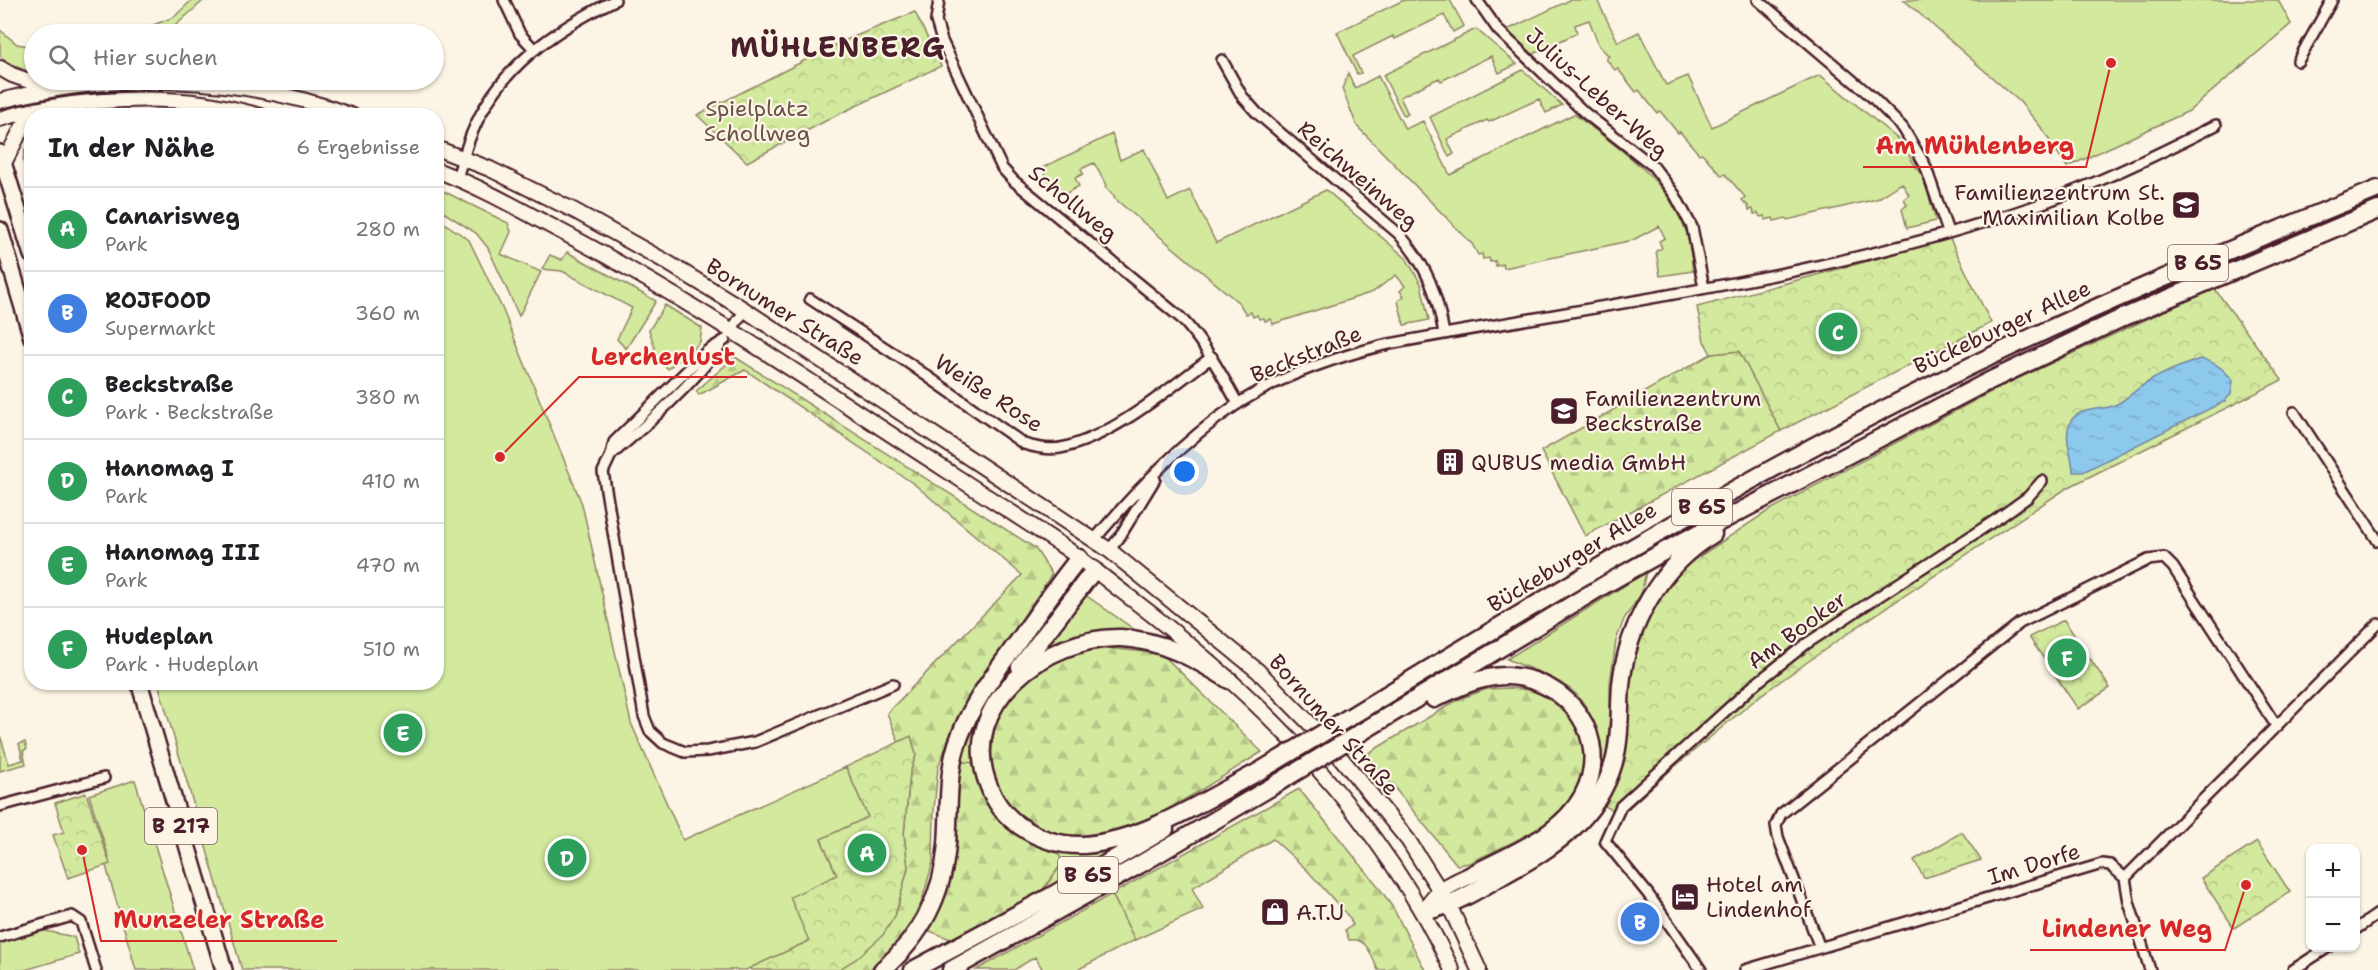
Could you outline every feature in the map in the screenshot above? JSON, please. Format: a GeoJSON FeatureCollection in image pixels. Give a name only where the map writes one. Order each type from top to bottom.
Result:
{"type":"FeatureCollection","features":[{"type":"Feature","properties":{"kind":"highway","name":"Bückeburger Allee"},"geometry":{"type":"LineString","coordinates":[[913,970],[1062,890],[1660,530],[1854,425],[2114,299],[2378,189]]}},
{"type":"Feature","properties":{"kind":"highway","name":"Bückeburger Allee"},"geometry":{"type":"LineString","coordinates":[[951,970],[1139,865],[1606,584],[1754,503],[2023,364],[2193,287],[2378,210]]}},
{"type":"Feature","properties":{"kind":"highway"},"geometry":{"type":"LineString","coordinates":[[1445,898],[1557,844],[1578,824],[1597,800],[1614,761],[1625,662],[1640,614],[1654,591],[1672,570],[1702,541],[1737,520],[1754,503]]}},
{"type":"Feature","properties":{"kind":"highway"},"geometry":{"type":"LineString","coordinates":[[882,970],[910,943],[924,924],[939,887],[947,843],[951,771],[954,754],[966,720],[995,673],[1079,558]]}},
{"type":"Feature","properties":{"kind":"highway"},"geometry":{"type":"LineString","coordinates":[[1094,570],[996,700],[987,721],[982,740],[982,765],[986,779],[1003,812],[1031,834],[1047,841],[1065,845],[1083,845],[1122,837],[1161,823],[1258,772]]}},
{"type":"Feature","properties":{"kind":"highway"},"geometry":{"type":"LineString","coordinates":[[996,700],[1020,674],[1040,660],[1069,647],[1101,639],[1120,638],[1162,646],[1199,661],[1229,680]]}},
{"type":"Feature","properties":{"kind":"highway"},"geometry":{"type":"LineString","coordinates":[[1360,733],[1397,718],[1454,689],[1486,679],[1507,676],[1531,680],[1548,687],[1574,707],[1581,717],[1590,742],[1591,767],[1583,796],[1563,821],[1544,836],[1424,912]]}},
{"type":"Feature","properties":{"kind":"main road"},"geometry":{"type":"LineString","coordinates":[[0,68],[24,79]]}},
{"type":"Feature","properties":{"kind":"main road"},"geometry":{"type":"LineString","coordinates":[[0,101],[54,90]]}},
{"type":"Feature","properties":{"kind":"main road"},"geometry":{"type":"LineString","coordinates":[[255,90],[325,108]]}},
{"type":"Feature","properties":{"kind":"main road"},"geometry":{"type":"LineString","coordinates":[[62,108],[84,104],[156,100],[202,103],[225,108]]}},
{"type":"Feature","properties":{"kind":"main road"},"geometry":{"type":"LineString","coordinates":[[0,119],[24,115]]}},
{"type":"Feature","properties":{"kind":"main road"},"geometry":{"type":"LineString","coordinates":[[24,126],[2,159],[24,229]]}},
{"type":"Feature","properties":{"kind":"main road","name":"Bornumer Straße"},"geometry":{"type":"LineString","coordinates":[[444,151],[490,169],[574,211],[663,260],[745,310],[1109,550],[1258,670],[1327,741],[1408,840],[1445,898],[1479,970]]}},
{"type":"Feature","properties":{"kind":"main road","name":"Bornumer Straße"},"geometry":{"type":"LineString","coordinates":[[444,173],[457,177],[644,277],[728,335],[1079,558],[1169,628],[1229,680],[1306,755],[1354,810],[1390,858],[1424,912],[1452,970]]}},
{"type":"Feature","properties":{"kind":"main road"},"geometry":{"type":"LineString","coordinates":[[0,230],[24,311]]}},
{"type":"Feature","properties":{"kind":"main road"},"geometry":{"type":"LineString","coordinates":[[1079,558],[1094,540]]}},
{"type":"Feature","properties":{"kind":"main road"},"geometry":{"type":"LineString","coordinates":[[1094,570],[1109,550]]}},
{"type":"Feature","properties":{"kind":"main road","name":"B 217"},"geometry":{"type":"LineString","coordinates":[[141,690],[224,970]]}},
{"type":"Feature","properties":{"kind":"street"},"geometry":{"type":"LineString","coordinates":[[504,0],[520,34],[534,49]]}},
{"type":"Feature","properties":{"kind":"street"},"geometry":{"type":"LineString","coordinates":[[457,177],[472,131],[491,97],[511,70],[560,30],[615,0]]}},
{"type":"Feature","properties":{"kind":"street","name":"Schollweg"},"geometry":{"type":"LineString","coordinates":[[939,0],[936,21],[942,41],[1002,168],[1014,181],[1181,318],[1200,338],[1238,404]]}},
{"type":"Feature","properties":{"kind":"street","name":"Julius-Leber-Weg"},"geometry":{"type":"LineString","coordinates":[[1477,0],[1497,30],[1585,113],[1653,166],[1675,195],[1692,227],[1704,288]]}},
{"type":"Feature","properties":{"kind":"street"},"geometry":{"type":"LineString","coordinates":[[1758,0],[1871,96],[1903,128],[1925,165],[1948,232]]}},
{"type":"Feature","properties":{"kind":"street"},"geometry":{"type":"LineString","coordinates":[[2298,61],[2332,0]]}},
{"type":"Feature","properties":{"kind":"street","name":"Reichweinweg"},"geometry":{"type":"LineString","coordinates":[[1222,60],[1242,96],[1257,113],[1399,234],[1413,251],[1431,283],[1438,303],[1444,334]]}},
{"type":"Feature","properties":{"kind":"street","name":"Beckstraße"},"geometry":{"type":"LineString","coordinates":[[1094,540],[1130,497],[1187,444],[1238,404],[1278,383],[1333,360],[1367,350],[1444,334],[1704,288],[1881,251],[2045,202],[2216,125]]}},
{"type":"Feature","properties":{"kind":"street","name":"Weiße Rose"},"geometry":{"type":"LineString","coordinates":[[810,299],[1024,444],[1039,449],[1063,448],[1107,429],[1212,357]]}},
{"type":"Feature","properties":{"kind":"street"},"geometry":{"type":"LineString","coordinates":[[745,310],[705,366],[611,455],[603,472],[604,490],[644,716],[650,731],[663,743],[685,752],[708,751],[755,742],[893,684]]}},
{"type":"Feature","properties":{"kind":"street"},"geometry":{"type":"LineString","coordinates":[[2294,412],[2378,541]]}},
{"type":"Feature","properties":{"kind":"street","name":"Beckstraße"},"geometry":{"type":"LineString","coordinates":[[1109,550],[1119,538],[1159,471]]}},
{"type":"Feature","properties":{"kind":"street","name":"Am Booker"},"geometry":{"type":"LineString","coordinates":[[1701,970],[1648,894],[1605,841],[1621,806],[1754,685],[1806,644],[2000,517],[2028,497],[2042,481]]}},
{"type":"Feature","properties":{"kind":"street"},"geometry":{"type":"LineString","coordinates":[[1820,948],[1778,837],[1776,825],[1781,814],[2019,623],[2148,560],[2164,558],[2173,567],[2277,727]]}},
{"type":"Feature","properties":{"kind":"street"},"geometry":{"type":"LineString","coordinates":[[2150,970],[2128,902],[2125,878],[2378,624]]}},
{"type":"Feature","properties":{"kind":"street"},"geometry":{"type":"LineString","coordinates":[[0,806],[104,778]]}},
{"type":"Feature","properties":{"kind":"street","name":"Im Dorfe"},"geometry":{"type":"LineString","coordinates":[[1745,970],[2102,864],[2110,865],[2125,878]]}},
{"type":"Feature","properties":{"kind":"street"},"geometry":{"type":"LineString","coordinates":[[2360,926],[2378,914]]}},
{"type":"Feature","properties":{"kind":"street"},"geometry":{"type":"LineString","coordinates":[[0,938],[72,916],[81,922],[96,970]]}},
{"type":"Feature","properties":{"kind":"street"},"geometry":{"type":"LineString","coordinates":[[2293,970],[2321,952]]}},
{"type":"Feature","properties":{"kind":"green space"},"geometry":{"type":"Polygon","coordinates":[[[192,0],[204,0],[177,24],[156,24],[174,17],[192,0]]]}},
{"type":"Feature","properties":{"kind":"green space"},"geometry":{"type":"Polygon","coordinates":[[[1404,0],[1450,0],[1464,26],[1453,32],[1444,15],[1395,39],[1393,36],[1353,56],[1361,73],[1357,74],[1337,32],[1404,0]]]}},
{"type":"Feature","properties":{"kind":"green space"},"geometry":{"type":"Polygon","coordinates":[[[1570,0],[1597,0],[1618,42],[1639,32],[1666,85],[1688,76],[1712,127],[1820,75],[1899,140],[1924,179],[1936,221],[1907,228],[1902,209],[1907,205],[1904,199],[1909,195],[1902,183],[1877,199],[1787,220],[1786,218],[1774,221],[1773,218],[1765,220],[1764,216],[1754,214],[1753,209],[1749,210],[1742,200],[1745,197],[1725,174],[1722,176],[1702,153],[1699,154],[1680,132],[1678,133],[1660,111],[1657,113],[1639,90],[1636,92],[1618,69],[1615,70],[1606,59],[1609,56],[1599,46],[1589,20],[1575,25],[1577,33],[1533,54],[1507,30],[1570,0]]]}},
{"type":"Feature","properties":{"kind":"green space"},"geometry":{"type":"Polygon","coordinates":[[[1904,0],[2278,0],[2291,24],[2189,111],[2067,167],[2040,126],[2020,102],[1904,0]]]}},
{"type":"Feature","properties":{"kind":"green space","name":"Spielplatz Schollweg"},"geometry":{"type":"Polygon","coordinates":[[[915,12],[941,66],[837,115],[747,162],[697,115],[841,42],[915,12]]]}},
{"type":"Feature","properties":{"kind":"green space"},"geometry":{"type":"Polygon","coordinates":[[[1476,29],[1517,64],[1499,73],[1491,56],[1441,81],[1439,78],[1400,97],[1408,114],[1404,116],[1383,75],[1476,29]]]}},
{"type":"Feature","properties":{"kind":"green space"},"geometry":{"type":"Polygon","coordinates":[[[0,30],[17,44],[24,45],[24,70],[10,64],[0,56],[0,30]]]}},
{"type":"Feature","properties":{"kind":"green space"},"geometry":{"type":"Polygon","coordinates":[[[1523,70],[1562,105],[1546,113],[1539,99],[1489,122],[1487,120],[1447,139],[1454,154],[1449,157],[1430,117],[1523,70]]]}},
{"type":"Feature","properties":{"kind":"green space"},"geometry":{"type":"Polygon","coordinates":[[[1348,73],[1355,88],[1378,76],[1405,129],[1423,121],[1450,175],[1574,114],[1640,166],[1668,197],[1679,214],[1687,234],[1693,271],[1660,276],[1656,251],[1662,248],[1659,241],[1665,238],[1659,226],[1633,240],[1504,268],[1503,264],[1496,266],[1495,261],[1490,262],[1489,258],[1483,259],[1482,254],[1478,255],[1472,244],[1357,126],[1342,89],[1348,73]]]}},
{"type":"Feature","properties":{"kind":"green space"},"geometry":{"type":"Polygon","coordinates":[[[1112,134],[1120,160],[1144,149],[1168,201],[1190,190],[1216,243],[1326,190],[1406,258],[1421,284],[1429,320],[1404,325],[1398,301],[1404,296],[1400,291],[1405,286],[1396,275],[1373,292],[1273,324],[1271,319],[1265,321],[1264,318],[1259,319],[1257,315],[1253,317],[1251,312],[1246,314],[1239,303],[1114,198],[1105,187],[1094,163],[1081,169],[1083,174],[1075,178],[1079,186],[1065,194],[1046,178],[1044,167],[1112,134]]]}},
{"type":"Feature","properties":{"kind":"green space"},"geometry":{"type":"Polygon","coordinates":[[[444,191],[508,223],[511,232],[501,254],[541,272],[519,316],[488,248],[476,233],[444,212],[444,191]]]}},
{"type":"Feature","properties":{"kind":"green space"},"geometry":{"type":"Polygon","coordinates":[[[444,223],[469,240],[502,308],[582,504],[631,723],[683,840],[846,767],[868,817],[821,839],[837,875],[809,941],[746,970],[242,970],[160,690],[444,690],[444,223]]]}},
{"type":"Feature","properties":{"kind":"green space"},"geometry":{"type":"Polygon","coordinates":[[[1950,239],[1991,323],[1781,431],[1739,351],[1711,354],[1704,341],[1697,307],[1950,239]]]}},
{"type":"Feature","properties":{"kind":"green space"},"geometry":{"type":"Polygon","coordinates":[[[567,252],[656,301],[626,349],[617,339],[632,308],[562,271],[542,269],[550,255],[562,260],[567,252]]]}},
{"type":"Feature","properties":{"kind":"green space"},"geometry":{"type":"Polygon","coordinates":[[[2214,288],[2282,380],[2067,488],[1854,629],[1761,695],[1621,815],[1603,805],[1615,783],[1626,739],[1629,685],[1638,639],[1660,595],[1677,574],[1768,511],[2000,387],[2214,288]]]}},
{"type":"Feature","properties":{"kind":"green space"},"geometry":{"type":"Polygon","coordinates":[[[665,305],[702,328],[700,342],[681,361],[679,359],[668,369],[651,352],[655,348],[649,330],[665,305]]]}},
{"type":"Feature","properties":{"kind":"green space"},"geometry":{"type":"Polygon","coordinates":[[[1739,351],[1781,431],[1585,536],[1541,451],[1711,354],[1739,351]]]}},
{"type":"Feature","properties":{"kind":"green space"},"geometry":{"type":"Polygon","coordinates":[[[735,357],[1035,548],[1052,574],[959,714],[938,767],[933,862],[921,904],[900,940],[869,970],[833,970],[856,955],[896,913],[908,868],[904,834],[910,773],[916,755],[911,737],[899,743],[887,713],[1022,575],[914,484],[745,370],[699,395],[696,391],[735,357]]]}},
{"type":"Feature","properties":{"kind":"green space"},"geometry":{"type":"Polygon","coordinates":[[[1646,572],[1641,594],[1624,619],[1616,641],[1610,684],[1610,719],[1605,764],[1599,767],[1591,721],[1586,707],[1579,698],[1551,677],[1507,659],[1646,572]]]}},
{"type":"Feature","properties":{"kind":"green space"},"geometry":{"type":"Polygon","coordinates":[[[1068,584],[1071,585],[987,703],[976,763],[955,773],[975,722],[988,698],[1068,584]]]}},
{"type":"Feature","properties":{"kind":"green space"},"geometry":{"type":"Polygon","coordinates":[[[1084,594],[1142,635],[1091,635],[1067,640],[1042,651],[1084,594]]]}},
{"type":"Feature","properties":{"kind":"green space"},"geometry":{"type":"Polygon","coordinates":[[[2064,620],[2110,688],[2078,709],[2029,637],[2064,620]]]}},
{"type":"Feature","properties":{"kind":"green space"},"geometry":{"type":"Polygon","coordinates":[[[1108,648],[1162,654],[1262,752],[1164,811],[1123,829],[1083,836],[1067,837],[1052,834],[1025,820],[1010,807],[1000,791],[994,774],[992,756],[993,737],[998,719],[1006,702],[1018,687],[1037,671],[1084,652],[1108,648]]]}},
{"type":"Feature","properties":{"kind":"green space"},"geometry":{"type":"Polygon","coordinates":[[[1510,688],[1541,694],[1568,714],[1580,735],[1583,747],[1584,772],[1581,784],[1569,804],[1547,822],[1470,863],[1457,865],[1367,754],[1459,699],[1487,689],[1510,688]]]}},
{"type":"Feature","properties":{"kind":"green space"},"geometry":{"type":"Polygon","coordinates":[[[0,735],[9,764],[23,760],[19,744],[25,742],[27,749],[23,751],[26,764],[0,771],[0,735]]]}},
{"type":"Feature","properties":{"kind":"green space"},"geometry":{"type":"Polygon","coordinates":[[[911,736],[916,755],[910,773],[904,834],[908,868],[895,916],[883,935],[856,959],[838,970],[751,970],[750,968],[809,941],[790,897],[837,875],[821,839],[868,817],[846,767],[911,736]]]}},
{"type":"Feature","properties":{"kind":"green space"},"geometry":{"type":"Polygon","coordinates":[[[962,762],[976,763],[996,806],[1013,830],[1038,846],[1056,850],[1063,862],[1041,892],[953,940],[927,930],[941,908],[952,877],[956,852],[955,773],[962,762]]]}},
{"type":"Feature","properties":{"kind":"green space"},"geometry":{"type":"Polygon","coordinates":[[[135,780],[193,970],[136,970],[104,859],[109,858],[89,795],[135,780]]]}},
{"type":"Feature","properties":{"kind":"green space"},"geometry":{"type":"Polygon","coordinates":[[[1299,789],[1378,886],[1393,908],[1425,970],[1378,970],[1365,944],[1361,941],[1349,940],[1345,930],[1353,925],[1349,917],[1307,870],[1273,839],[1192,888],[1203,909],[1135,940],[1112,894],[1299,789]]]}},
{"type":"Feature","properties":{"kind":"green space"},"geometry":{"type":"Polygon","coordinates":[[[86,793],[110,864],[68,878],[53,835],[64,832],[55,803],[86,793]]]}},
{"type":"Feature","properties":{"kind":"green space"},"geometry":{"type":"Polygon","coordinates":[[[1962,832],[1981,860],[1924,878],[1914,860],[1962,832]]]}},
{"type":"Feature","properties":{"kind":"green space"},"geometry":{"type":"Polygon","coordinates":[[[2257,842],[2290,892],[2234,928],[2201,878],[2257,842]]]}},
{"type":"Feature","properties":{"kind":"green space"},"geometry":{"type":"Polygon","coordinates":[[[1119,846],[1041,892],[1063,863],[1056,850],[1119,846]]]}},
{"type":"Feature","properties":{"kind":"green space"},"geometry":{"type":"Polygon","coordinates":[[[1112,894],[1135,940],[1077,970],[1043,970],[1035,957],[1014,970],[976,970],[1112,894]]]}},
{"type":"Feature","properties":{"kind":"green space"},"geometry":{"type":"Polygon","coordinates":[[[41,930],[74,937],[79,954],[25,970],[0,970],[0,941],[41,930]]]}},
{"type":"Feature","properties":{"kind":"water"},"geometry":{"type":"Polygon","coordinates":[[[2200,359],[2219,367],[2233,381],[2231,394],[2225,401],[2083,472],[2073,472],[2068,433],[2074,417],[2088,410],[2114,405],[2158,376],[2200,359]]]}},
{"type":"Feature","properties":{"kind":"place","name":"Am Mühlenberg"},"geometry":{"type":"Point","coordinates":[2111,63]}},
{"type":"Feature","properties":{"kind":"place","name":"Familienzentrum St. Maximilian Kolbe"},"geometry":{"type":"Point","coordinates":[2186,205]}},
{"type":"Feature","properties":{"kind":"place","name":"Beckstraße"},"geometry":{"type":"Point","coordinates":[1838,332]}},
{"type":"Feature","properties":{"kind":"place","name":"Familienzentrum Beckstraße"},"geometry":{"type":"Point","coordinates":[1564,411]}},
{"type":"Feature","properties":{"kind":"place","name":"Lerchenlust"},"geometry":{"type":"Point","coordinates":[500,457]}},
{"type":"Feature","properties":{"kind":"place","name":"QUBUS media GmbH"},"geometry":{"type":"Point","coordinates":[1450,462]}},
{"type":"Feature","properties":{"kind":"place","name":"Hudeplan"},"geometry":{"type":"Point","coordinates":[2067,658]}},
{"type":"Feature","properties":{"kind":"place","name":"Hanomag III"},"geometry":{"type":"Point","coordinates":[403,733]}},
{"type":"Feature","properties":{"kind":"place","name":"Munzeler Straße"},"geometry":{"type":"Point","coordinates":[82,850]}},
{"type":"Feature","properties":{"kind":"place","name":"Canarisweg"},"geometry":{"type":"Point","coordinates":[867,853]}},
{"type":"Feature","properties":{"kind":"place","name":"Hanomag I"},"geometry":{"type":"Point","coordinates":[567,858]}},
{"type":"Feature","properties":{"kind":"place","name":"Lindener Weg"},"geometry":{"type":"Point","coordinates":[2246,885]}},
{"type":"Feature","properties":{"kind":"place","name":"Hotel am Lindenhof"},"geometry":{"type":"Point","coordinates":[1685,897]}},
{"type":"Feature","properties":{"kind":"place","name":"A.T.U"},"geometry":{"type":"Point","coordinates":[1275,912]}},
{"type":"Feature","properties":{"kind":"place","name":"ROJFOOD"},"geometry":{"type":"Point","coordinates":[1640,922]}},
{"type":"Feature","properties":{"kind":"district","name":"MÜHLENBERG"},"geometry":{"type":"Point","coordinates":[838,47]}}]}
